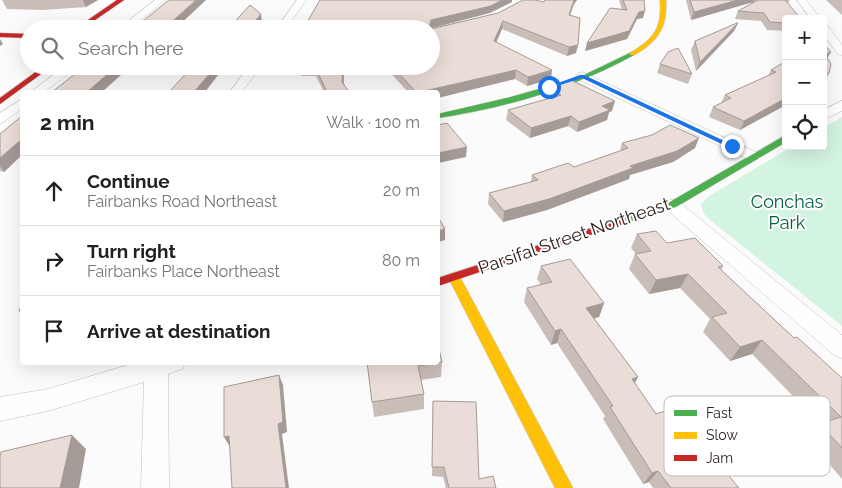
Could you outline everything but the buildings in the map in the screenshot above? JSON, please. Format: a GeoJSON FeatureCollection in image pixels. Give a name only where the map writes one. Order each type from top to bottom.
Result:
{"type":"FeatureCollection","features":[{"type":"Feature","properties":{"kind":"street"},"geometry":{"type":"LineString","coordinates":[[91,20],[121,0]]}},
{"type":"Feature","properties":{"kind":"street"},"geometry":{"type":"LineString","coordinates":[[126,12],[143,0]]}},
{"type":"Feature","properties":{"kind":"street"},"geometry":{"type":"LineString","coordinates":[[135,20],[161,0]]}},
{"type":"Feature","properties":{"kind":"street"},"geometry":{"type":"LineString","coordinates":[[288,20],[302,0]]}},
{"type":"Feature","properties":{"kind":"street"},"geometry":{"type":"LineString","coordinates":[[440,116],[502,101],[582,76],[624,59],[643,47],[661,31],[666,18],[663,0]]}},
{"type":"Feature","properties":{"kind":"street"},"geometry":{"type":"LineString","coordinates":[[801,0],[813,15]]}},
{"type":"Feature","properties":{"kind":"street"},"geometry":{"type":"LineString","coordinates":[[827,30],[842,34]]}},
{"type":"Feature","properties":{"kind":"street"},"geometry":{"type":"LineString","coordinates":[[827,31],[842,52]]}},
{"type":"Feature","properties":{"kind":"street"},"geometry":{"type":"LineString","coordinates":[[0,35],[20,36]]}},
{"type":"Feature","properties":{"kind":"street"},"geometry":{"type":"LineString","coordinates":[[0,102],[37,75]]}},
{"type":"Feature","properties":{"kind":"street"},"geometry":{"type":"LineString","coordinates":[[40,90],[61,75]]}},
{"type":"Feature","properties":{"kind":"street"},"geometry":{"type":"LineString","coordinates":[[237,90],[248,75]]}},
{"type":"Feature","properties":{"kind":"street"},"geometry":{"type":"LineString","coordinates":[[582,76],[753,156]]}},
{"type":"Feature","properties":{"kind":"street"},"geometry":{"type":"LineString","coordinates":[[0,120],[20,105]]}},
{"type":"Feature","properties":{"kind":"street"},"geometry":{"type":"LineString","coordinates":[[827,114],[842,105]]}},
{"type":"Feature","properties":{"kind":"street","name":"Parsifal Street Northeast"},"geometry":{"type":"LineString","coordinates":[[440,281],[672,205],[782,140]]}},
{"type":"Feature","properties":{"kind":"street"},"geometry":{"type":"LineString","coordinates":[[672,205],[842,348]]}},
{"type":"Feature","properties":{"kind":"street"},"geometry":{"type":"LineString","coordinates":[[454,277],[564,488]]}},
{"type":"Feature","properties":{"kind":"street"},"geometry":{"type":"LineString","coordinates":[[0,409],[48,400],[159,365]]}},
{"type":"Feature","properties":{"kind":"street"},"geometry":{"type":"LineString","coordinates":[[155,488],[162,365]]}},
{"type":"Feature","properties":{"kind":"green space","name":"Conchas Park"},"geometry":{"type":"Polygon","coordinates":[[[842,117],[842,326],[715,224],[704,214],[701,205],[706,198],[786,150],[827,150],[827,126],[842,117]]]}},
{"type":"Feature","properties":{"kind":"traffic: fast"},"geometry":{"type":"LineString","coordinates":[[440,116],[562,85],[610,66],[632,54]]}},
{"type":"Feature","properties":{"kind":"traffic: fast"},"geometry":{"type":"LineString","coordinates":[[625,220],[672,205],[782,140]]}},
{"type":"Feature","properties":{"kind":"traffic: slow"},"geometry":{"type":"LineString","coordinates":[[632,54],[658,33],[663,19],[663,0]]}},
{"type":"Feature","properties":{"kind":"traffic: slow"},"geometry":{"type":"LineString","coordinates":[[454,277],[564,488]]}},
{"type":"Feature","properties":{"kind":"traffic: jam"},"geometry":{"type":"LineString","coordinates":[[91,20],[121,0]]}},
{"type":"Feature","properties":{"kind":"traffic: jam"},"geometry":{"type":"LineString","coordinates":[[0,35],[20,36]]}},
{"type":"Feature","properties":{"kind":"traffic: jam"},"geometry":{"type":"LineString","coordinates":[[0,102],[37,75]]}},
{"type":"Feature","properties":{"kind":"traffic: jam"},"geometry":{"type":"LineString","coordinates":[[440,281],[625,220]]}},
{"type":"Feature","properties":{"kind":"route"},"geometry":{"type":"LineString","coordinates":[[549,87],[582,76],[732,146]]}}]}
